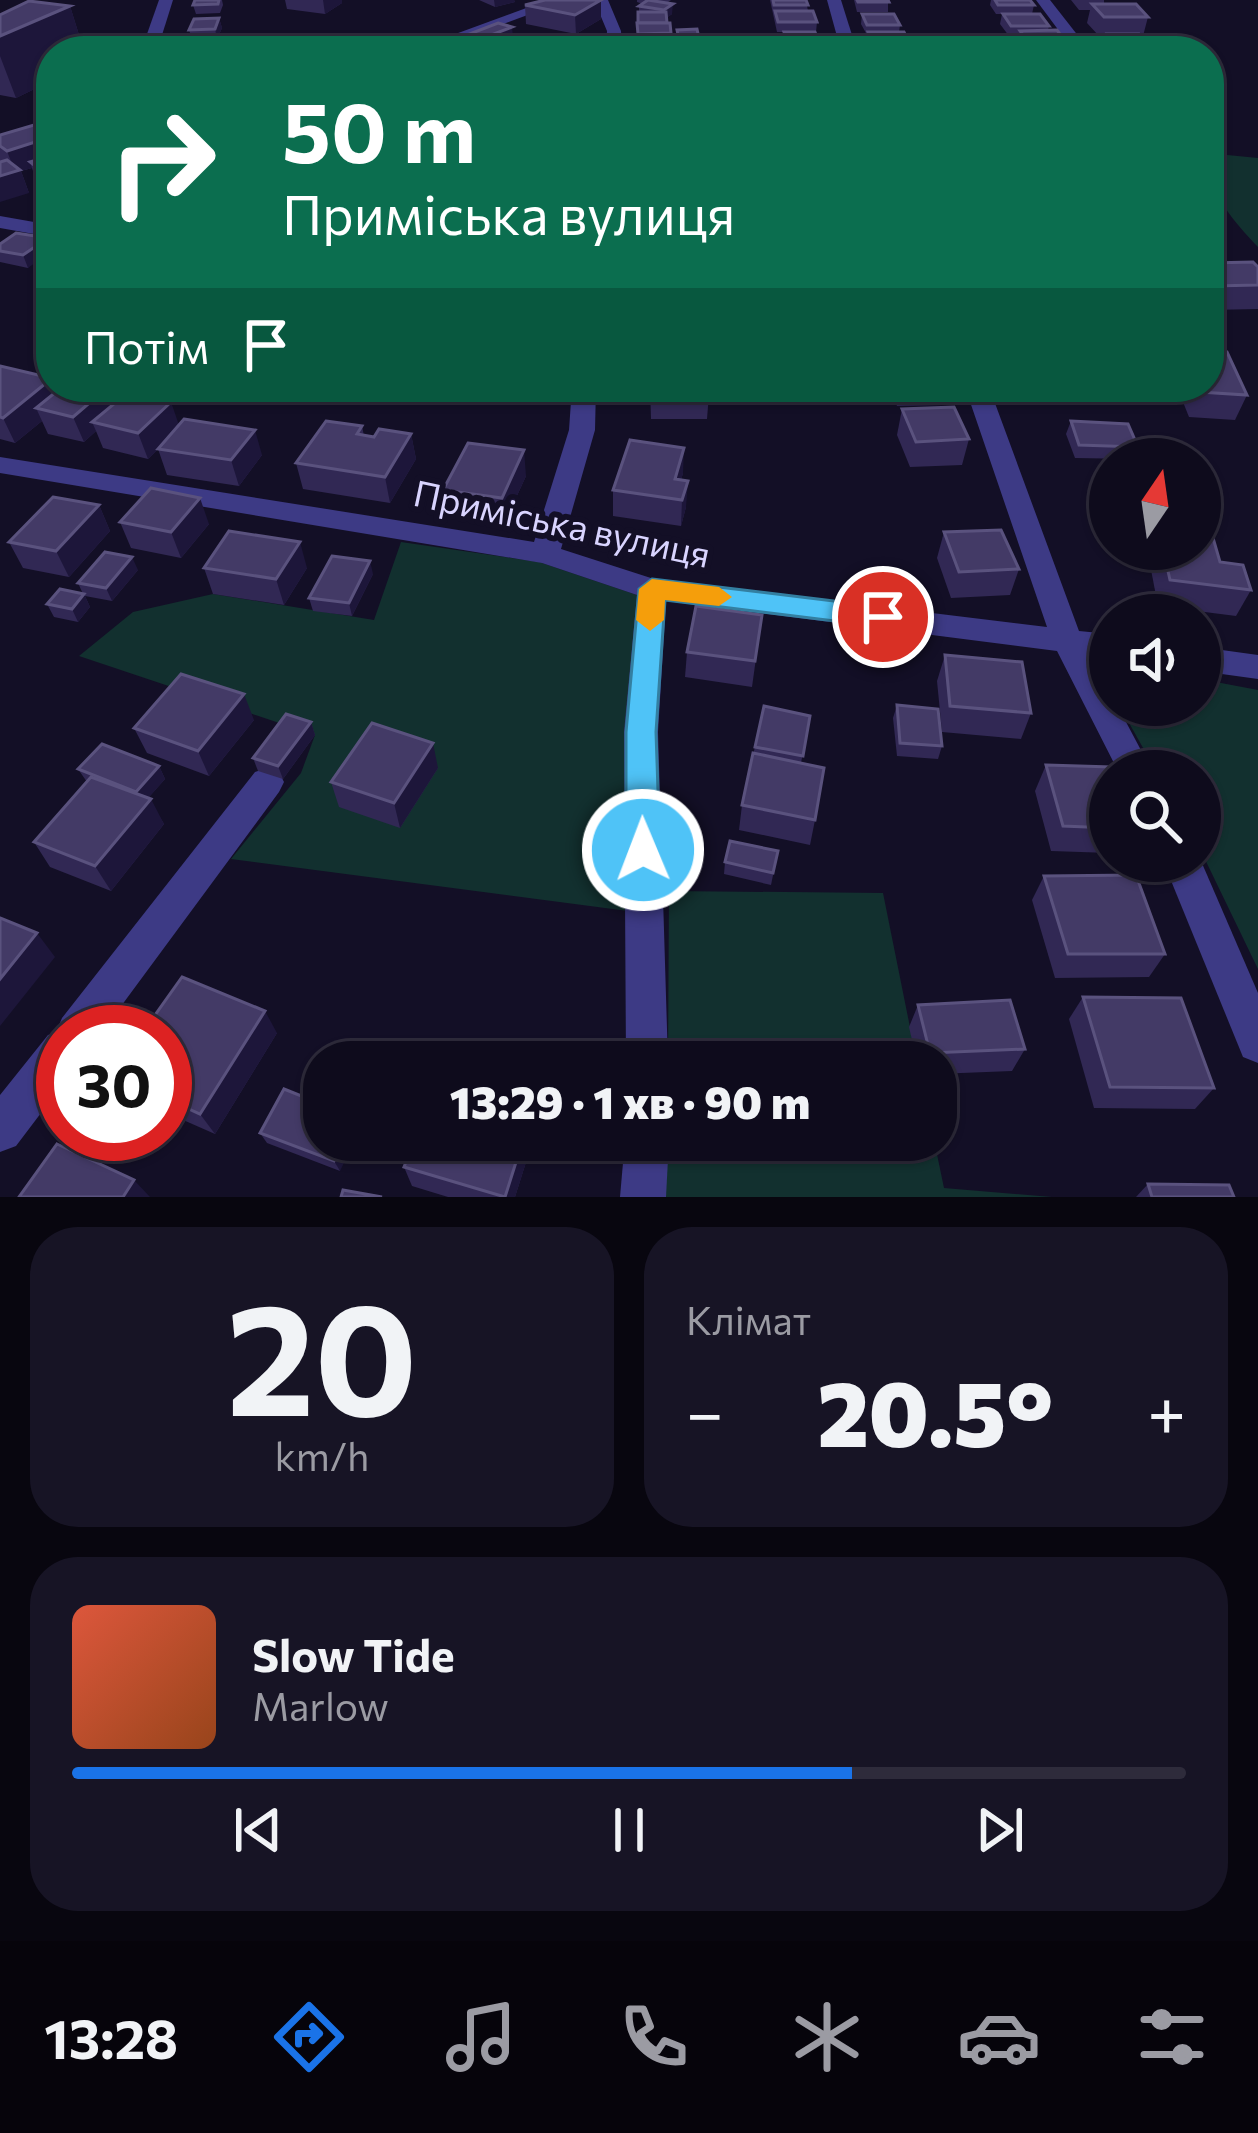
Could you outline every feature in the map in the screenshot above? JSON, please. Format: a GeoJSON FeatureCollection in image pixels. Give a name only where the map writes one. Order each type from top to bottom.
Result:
{"type":"FeatureCollection","features":[{"type":"Feature","properties":{"kind":"street"},"geometry":{"type":"LineString","coordinates":[[154,36],[166,0]]}},
{"type":"Feature","properties":{"kind":"street"},"geometry":{"type":"LineString","coordinates":[[459,36],[561,0]]}},
{"type":"Feature","properties":{"kind":"street"},"geometry":{"type":"LineString","coordinates":[[601,0],[614,36]]}},
{"type":"Feature","properties":{"kind":"street"},"geometry":{"type":"LineString","coordinates":[[834,0],[845,36]]}},
{"type":"Feature","properties":{"kind":"street"},"geometry":{"type":"LineString","coordinates":[[1043,0],[1071,36]]}},
{"type":"Feature","properties":{"kind":"street"},"geometry":{"type":"LineString","coordinates":[[0,222],[36,228]]}},
{"type":"Feature","properties":{"kind":"street"},"geometry":{"type":"LineString","coordinates":[[545,554],[582,430],[583,402]]}},
{"type":"Feature","properties":{"kind":"street"},"geometry":{"type":"LineString","coordinates":[[982,402],[1067,640],[1125,750]]}},
{"type":"Feature","properties":{"kind":"street","name":"Приміська вулиця"},"geometry":{"type":"LineString","coordinates":[[0,465],[545,554],[652,589],[1089,643]]}},
{"type":"Feature","properties":{"kind":"street"},"geometry":{"type":"LineString","coordinates":[[647,1041],[641,732],[652,589]]}},
{"type":"Feature","properties":{"kind":"street"},"geometry":{"type":"LineString","coordinates":[[1221,662],[1258,667]]}},
{"type":"Feature","properties":{"kind":"street"},"geometry":{"type":"LineString","coordinates":[[98,1005],[267,782]]}},
{"type":"Feature","properties":{"kind":"street"},"geometry":{"type":"LineString","coordinates":[[1191,882],[1258,1042]]}},
{"type":"Feature","properties":{"kind":"street"},"geometry":{"type":"LineString","coordinates":[[0,1130],[36,1084]]}},
{"type":"Feature","properties":{"kind":"street"},"geometry":{"type":"LineString","coordinates":[[644,1197],[646,1161]]}},
{"type":"Feature","properties":{"kind":"green space"},"geometry":{"type":"Polygon","coordinates":[[[1224,155],[1258,158],[1258,247],[1224,205],[1224,155]]]}},
{"type":"Feature","properties":{"kind":"green space"},"geometry":{"type":"Polygon","coordinates":[[[401,542],[539,562],[643,597],[628,911],[231,859],[301,773],[315,735],[79,656],[133,612],[213,594],[374,620],[401,542]]]}},
{"type":"Feature","properties":{"kind":"green space"},"geometry":{"type":"Polygon","coordinates":[[[1221,683],[1258,690],[1258,969],[1216,882],[1221,882],[1221,750],[1144,750],[1131,726],[1221,726],[1221,683]]]}},
{"type":"Feature","properties":{"kind":"green space"},"geometry":{"type":"Polygon","coordinates":[[[669,891],[883,893],[913,1041],[668,1041],[669,891]]]}},
{"type":"Feature","properties":{"kind":"green space"},"geometry":{"type":"Polygon","coordinates":[[[666,1161],[938,1161],[944,1188],[1052,1197],[665,1197],[666,1161]]]}},
{"type":"Feature","properties":{"kind":"building"},"geometry":{"type":"Polygon","coordinates":[[[195,0],[219,0],[218,4],[193,5],[195,0]]]}},
{"type":"Feature","properties":{"kind":"building"},"geometry":{"type":"Polygon","coordinates":[[[545,0],[601,0],[575,15],[525,5],[545,0]]]}},
{"type":"Feature","properties":{"kind":"building"},"geometry":{"type":"Polygon","coordinates":[[[648,0],[673,4],[664,10],[639,6],[648,0]]]}},
{"type":"Feature","properties":{"kind":"building"},"geometry":{"type":"Polygon","coordinates":[[[773,0],[806,0],[808,5],[774,5],[773,0]]]}},
{"type":"Feature","properties":{"kind":"building"},"geometry":{"type":"Polygon","coordinates":[[[995,0],[1030,0],[1034,5],[998,5],[995,0]]]}},
{"type":"Feature","properties":{"kind":"building"},"geometry":{"type":"Polygon","coordinates":[[[29,1],[70,6],[0,36],[0,15],[29,1]]]}},
{"type":"Feature","properties":{"kind":"building"},"geometry":{"type":"Polygon","coordinates":[[[1092,4],[1136,4],[1148,17],[1104,17],[1092,4]]]}},
{"type":"Feature","properties":{"kind":"building"},"geometry":{"type":"Polygon","coordinates":[[[775,11],[813,11],[817,22],[778,22],[775,11]]]}},
{"type":"Feature","properties":{"kind":"building"},"geometry":{"type":"Polygon","coordinates":[[[638,12],[666,12],[667,23],[638,23],[638,12]]]}},
{"type":"Feature","properties":{"kind":"building"},"geometry":{"type":"Polygon","coordinates":[[[862,14],[894,14],[900,25],[867,25],[862,14]]]}},
{"type":"Feature","properties":{"kind":"building"},"geometry":{"type":"Polygon","coordinates":[[[1003,14],[1040,14],[1049,26],[1011,26],[1003,14]]]}},
{"type":"Feature","properties":{"kind":"building"},"geometry":{"type":"Polygon","coordinates":[[[219,18],[215,29],[189,30],[194,19],[219,18]]]}},
{"type":"Feature","properties":{"kind":"building"},"geometry":{"type":"Polygon","coordinates":[[[498,23],[512,27],[489,36],[472,33],[498,23]]]}},
{"type":"Feature","properties":{"kind":"building"},"geometry":{"type":"Polygon","coordinates":[[[637,23],[670,23],[671,33],[638,34],[637,23]]]}},
{"type":"Feature","properties":{"kind":"building"},"geometry":{"type":"Polygon","coordinates":[[[697,29],[699,36],[678,36],[677,30],[697,29]]]}},
{"type":"Feature","properties":{"kind":"building"},"geometry":{"type":"Polygon","coordinates":[[[1057,30],[1062,36],[1024,36],[1020,31],[1057,30]]]}},
{"type":"Feature","properties":{"kind":"building"},"geometry":{"type":"Polygon","coordinates":[[[784,32],[815,32],[817,36],[786,36],[784,32]]]}},
{"type":"Feature","properties":{"kind":"building"},"geometry":{"type":"Polygon","coordinates":[[[868,32],[904,32],[906,36],[870,36],[868,32]]]}},
{"type":"Feature","properties":{"kind":"building"},"geometry":{"type":"Polygon","coordinates":[[[36,124],[36,142],[7,151],[0,146],[0,135],[36,124]]]}},
{"type":"Feature","properties":{"kind":"building"},"geometry":{"type":"Polygon","coordinates":[[[7,160],[20,170],[0,176],[0,162],[7,160]]]}},
{"type":"Feature","properties":{"kind":"building"},"geometry":{"type":"Polygon","coordinates":[[[16,233],[36,236],[36,246],[23,255],[0,251],[0,244],[16,233]]]}},
{"type":"Feature","properties":{"kind":"building"},"geometry":{"type":"Polygon","coordinates":[[[1253,262],[1258,267],[1258,285],[1224,286],[1224,263],[1253,262]]]}},
{"type":"Feature","properties":{"kind":"building"},"geometry":{"type":"Polygon","coordinates":[[[1224,352],[1227,352],[1247,395],[1224,394],[1224,352]]]}},
{"type":"Feature","properties":{"kind":"building"},"geometry":{"type":"Polygon","coordinates":[[[0,366],[36,374],[36,391],[0,417],[0,366]]]}},
{"type":"Feature","properties":{"kind":"building"},"geometry":{"type":"Polygon","coordinates":[[[43,402],[90,402],[73,417],[36,408],[43,402]]]}},
{"type":"Feature","properties":{"kind":"building"},"geometry":{"type":"Polygon","coordinates":[[[116,402],[171,402],[138,433],[92,422],[116,402]]]}},
{"type":"Feature","properties":{"kind":"building"},"geometry":{"type":"Polygon","coordinates":[[[954,407],[969,439],[916,442],[902,409],[954,407]]]}},
{"type":"Feature","properties":{"kind":"building"},"geometry":{"type":"Polygon","coordinates":[[[184,419],[255,430],[231,460],[158,449],[184,419]]]}},
{"type":"Feature","properties":{"kind":"building"},"geometry":{"type":"Polygon","coordinates":[[[326,421],[362,426],[357,434],[374,437],[379,429],[411,434],[385,477],[296,463],[326,421]]]}},
{"type":"Feature","properties":{"kind":"building"},"geometry":{"type":"Polygon","coordinates":[[[1071,421],[1128,424],[1134,438],[1089,438],[1089,445],[1079,445],[1071,421]]]}},
{"type":"Feature","properties":{"kind":"building"},"geometry":{"type":"Polygon","coordinates":[[[630,440],[684,448],[675,479],[688,481],[682,500],[613,490],[630,440]]]}},
{"type":"Feature","properties":{"kind":"building"},"geometry":{"type":"Polygon","coordinates":[[[468,443],[524,450],[502,498],[443,490],[468,443]]]}},
{"type":"Feature","properties":{"kind":"building"},"geometry":{"type":"Polygon","coordinates":[[[151,488],[200,498],[171,532],[120,522],[151,488]]]}},
{"type":"Feature","properties":{"kind":"building"},"geometry":{"type":"Polygon","coordinates":[[[53,497],[99,505],[56,551],[9,542],[53,497]]]}},
{"type":"Feature","properties":{"kind":"building"},"geometry":{"type":"Polygon","coordinates":[[[1001,530],[1019,569],[959,572],[944,532],[1001,530]]]}},
{"type":"Feature","properties":{"kind":"building"},"geometry":{"type":"Polygon","coordinates":[[[229,531],[300,542],[276,579],[204,568],[229,531]]]}},
{"type":"Feature","properties":{"kind":"building"},"geometry":{"type":"Polygon","coordinates":[[[105,552],[132,557],[106,588],[78,583],[105,552]]]}},
{"type":"Feature","properties":{"kind":"building"},"geometry":{"type":"Polygon","coordinates":[[[332,556],[370,561],[349,603],[309,598],[332,556]]]}},
{"type":"Feature","properties":{"kind":"building"},"geometry":{"type":"Polygon","coordinates":[[[1221,562],[1243,565],[1251,590],[1170,580],[1168,570],[1221,570],[1221,562]]]}},
{"type":"Feature","properties":{"kind":"building"},"geometry":{"type":"Polygon","coordinates":[[[60,589],[84,594],[72,609],[47,604],[60,589]]]}},
{"type":"Feature","properties":{"kind":"building"},"geometry":{"type":"Polygon","coordinates":[[[696,606],[762,615],[755,661],[687,652],[696,606]]]}},
{"type":"Feature","properties":{"kind":"building"},"geometry":{"type":"Polygon","coordinates":[[[945,655],[1022,662],[1031,713],[950,706],[945,655]]]}},
{"type":"Feature","properties":{"kind":"building"},"geometry":{"type":"Polygon","coordinates":[[[181,674],[244,694],[198,751],[134,728],[181,674]]]}},
{"type":"Feature","properties":{"kind":"building"},"geometry":{"type":"Polygon","coordinates":[[[897,705],[938,709],[942,746],[900,743],[897,705]]]}},
{"type":"Feature","properties":{"kind":"building"},"geometry":{"type":"Polygon","coordinates":[[[764,706],[810,716],[803,756],[755,747],[764,706]]]}},
{"type":"Feature","properties":{"kind":"building"},"geometry":{"type":"Polygon","coordinates":[[[286,714],[311,722],[278,766],[253,758],[286,714]]]}},
{"type":"Feature","properties":{"kind":"building"},"geometry":{"type":"Polygon","coordinates":[[[372,723],[433,743],[394,803],[331,782],[372,723]]]}},
{"type":"Feature","properties":{"kind":"building"},"geometry":{"type":"Polygon","coordinates":[[[102,744],[159,766],[136,792],[78,769],[102,744]]]}},
{"type":"Feature","properties":{"kind":"building"},"geometry":{"type":"Polygon","coordinates":[[[753,753],[824,768],[815,820],[742,805],[753,753]]]}},
{"type":"Feature","properties":{"kind":"building"},"geometry":{"type":"Polygon","coordinates":[[[1046,765],[1089,766],[1089,827],[1063,826],[1046,765]]]}},
{"type":"Feature","properties":{"kind":"building"},"geometry":{"type":"Polygon","coordinates":[[[91,777],[151,799],[95,866],[34,842],[91,777]]]}},
{"type":"Feature","properties":{"kind":"building"},"geometry":{"type":"Polygon","coordinates":[[[730,841],[778,851],[773,873],[725,862],[730,841]]]}},
{"type":"Feature","properties":{"kind":"building"},"geometry":{"type":"Polygon","coordinates":[[[1044,876],[1139,882],[1165,954],[1068,954],[1044,876]]]}},
{"type":"Feature","properties":{"kind":"building"},"geometry":{"type":"Polygon","coordinates":[[[0,918],[37,933],[0,979],[0,918]]]}},
{"type":"Feature","properties":{"kind":"building"},"geometry":{"type":"Polygon","coordinates":[[[182,977],[265,1011],[200,1114],[192,1110],[192,1005],[162,1005],[182,977]]]}},
{"type":"Feature","properties":{"kind":"building"},"geometry":{"type":"Polygon","coordinates":[[[1083,997],[1181,998],[1214,1088],[1110,1087],[1083,997]]]}},
{"type":"Feature","properties":{"kind":"building"},"geometry":{"type":"Polygon","coordinates":[[[1010,1000],[1025,1049],[957,1052],[957,1041],[927,1041],[918,1005],[1010,1000]]]}},
{"type":"Feature","properties":{"kind":"building"},"geometry":{"type":"Polygon","coordinates":[[[284,1089],[303,1097],[303,1149],[260,1133],[284,1089]]]}},
{"type":"Feature","properties":{"kind":"building"},"geometry":{"type":"Polygon","coordinates":[[[45,1161],[93,1161],[134,1180],[123,1197],[19,1197],[45,1161]]]}},
{"type":"Feature","properties":{"kind":"building"},"geometry":{"type":"Polygon","coordinates":[[[406,1161],[516,1161],[505,1197],[404,1167],[406,1161]]]}},
{"type":"Feature","properties":{"kind":"building"},"geometry":{"type":"Polygon","coordinates":[[[1148,1184],[1229,1185],[1234,1197],[1152,1197],[1148,1184]]]}},
{"type":"Feature","properties":{"kind":"building"},"geometry":{"type":"Polygon","coordinates":[[[343,1190],[382,1197],[341,1197],[343,1190]]]}},
{"type":"Feature","properties":{"kind":"slow traffic"},"geometry":{"type":"LineString","coordinates":[[650,620],[652,589],[719,597]]}},
{"type":"Feature","properties":{"kind":"route"},"geometry":{"type":"LineString","coordinates":[[643,850],[641,732],[652,589],[883,617]]}}]}
